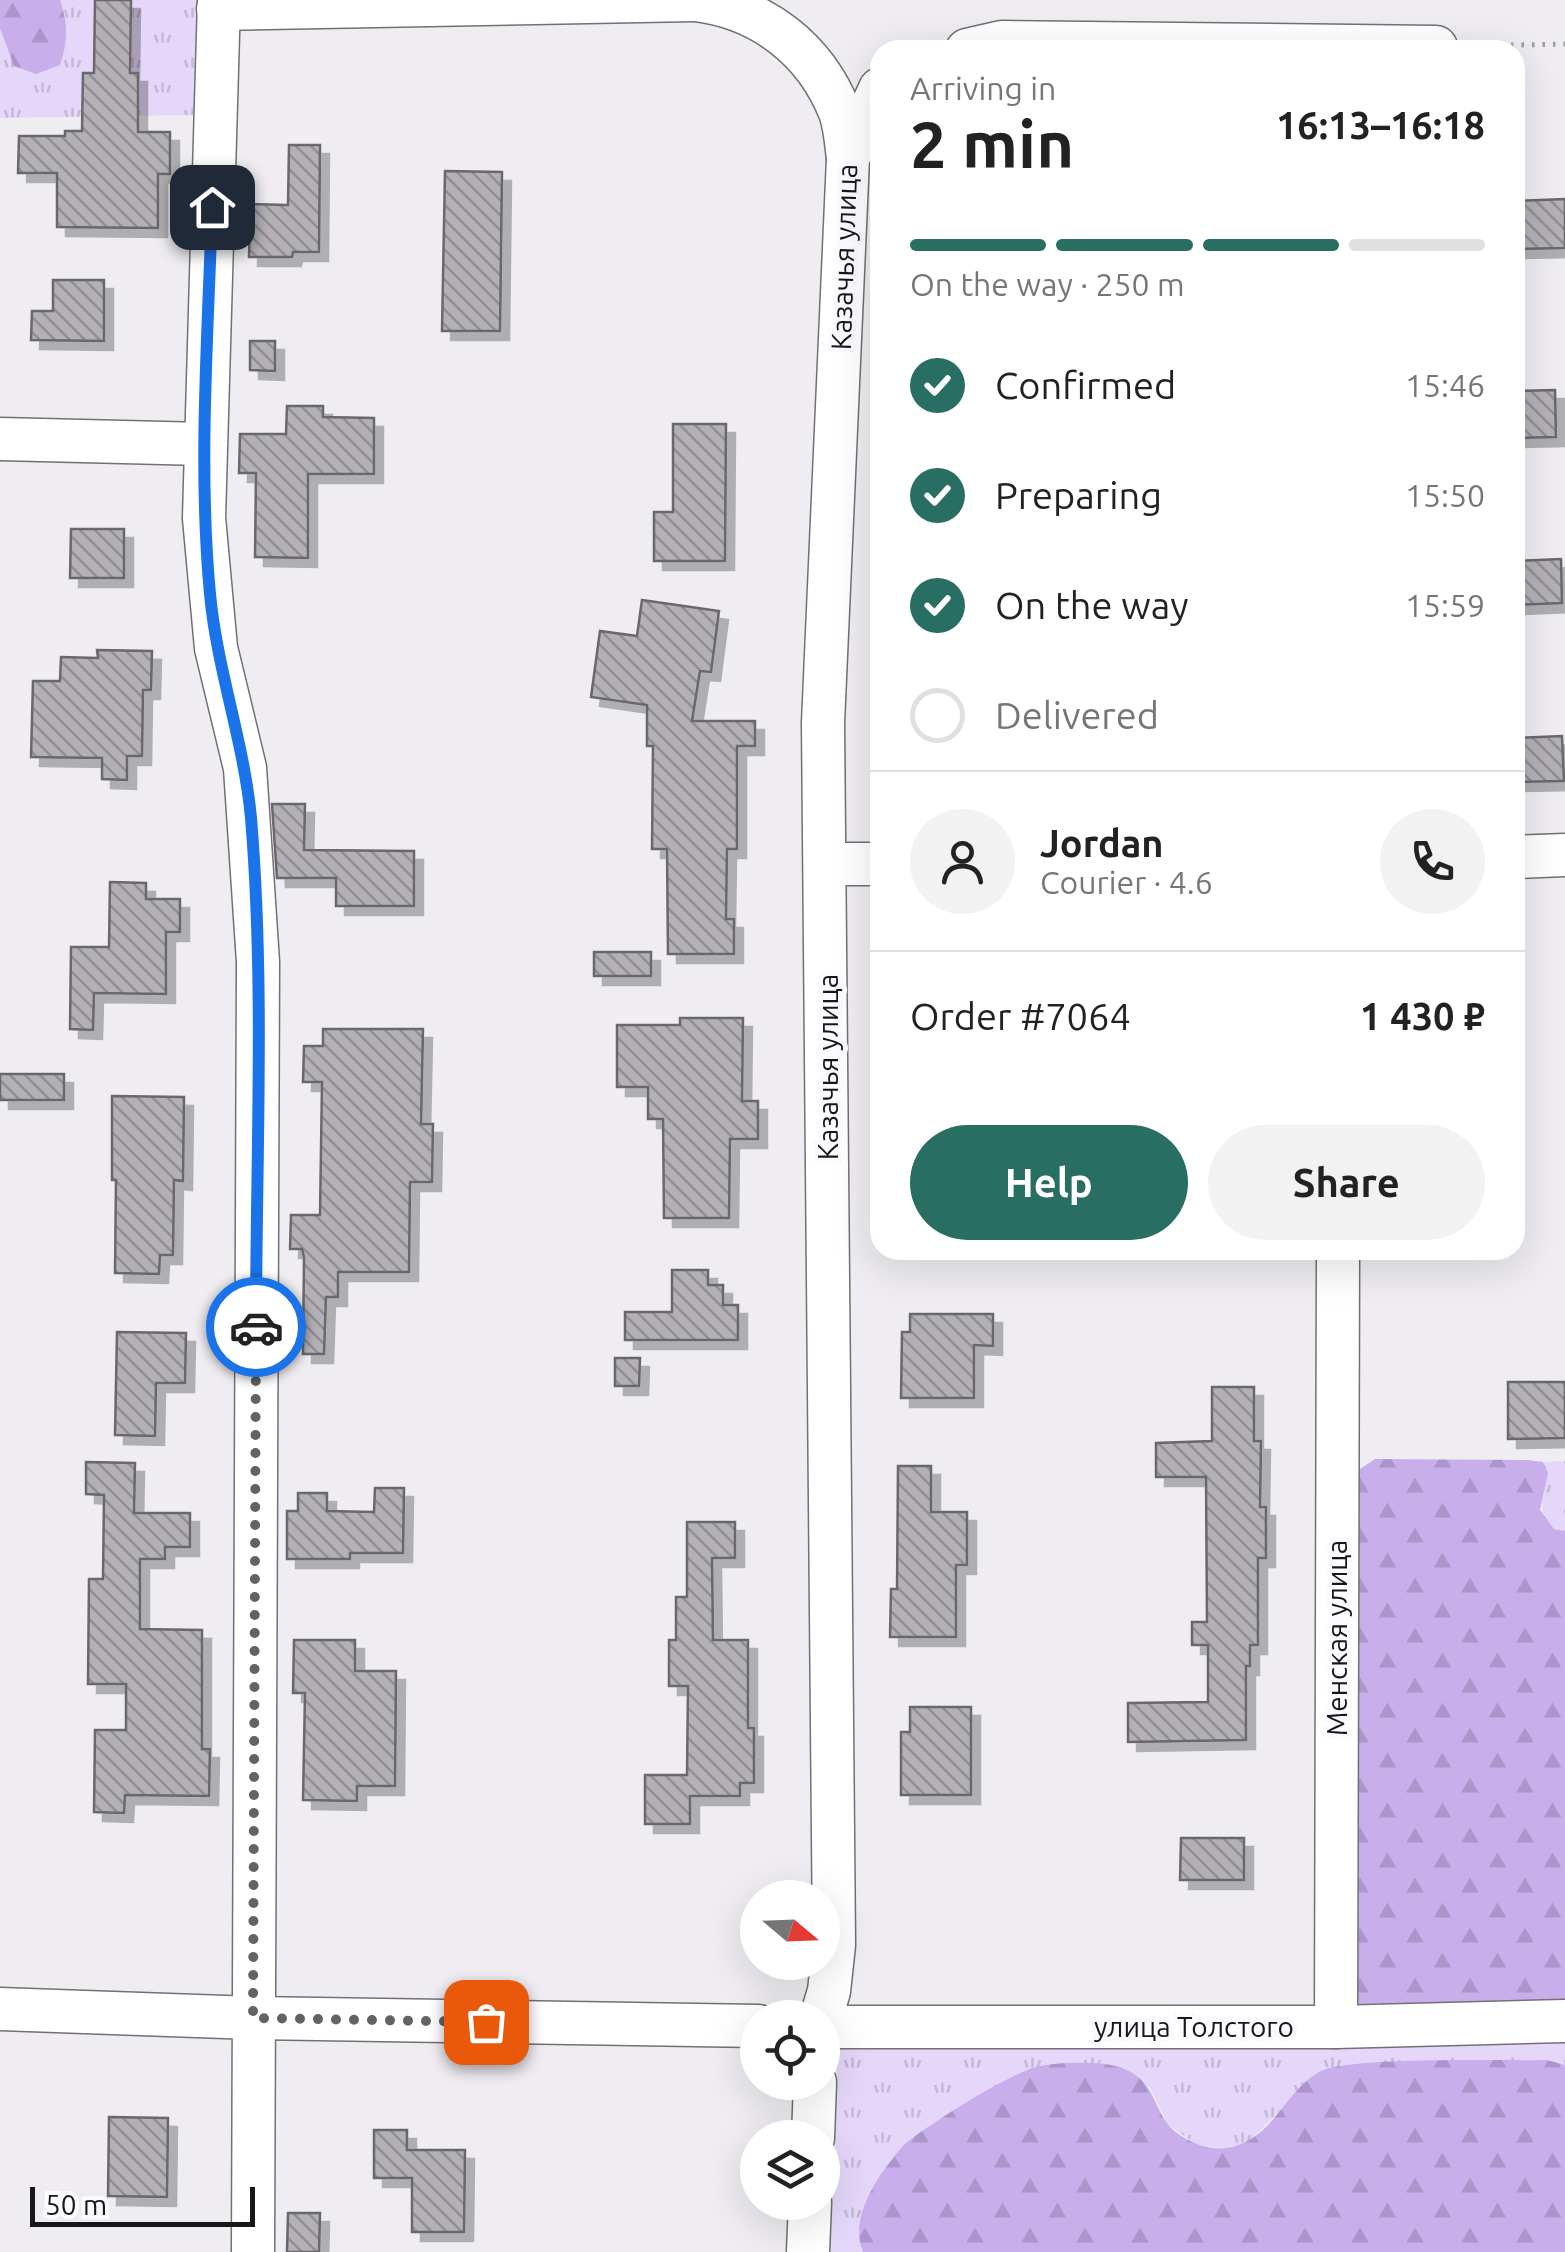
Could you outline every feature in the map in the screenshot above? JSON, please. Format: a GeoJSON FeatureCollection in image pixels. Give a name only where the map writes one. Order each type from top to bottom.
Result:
{"type":"FeatureCollection","features":[{"type":"Feature","properties":{"kind":"street"},"geometry":{"type":"LineString","coordinates":[[253,2252],[258,962],[245,768],[216,648],[204,518],[218,5],[716,2],[775,29],[817,66],[870,68]]}},
{"type":"Feature","properties":{"kind":"street","name":"Казачья улица"},"geometry":{"type":"LineString","coordinates":[[817,66],[841,116],[848,158],[824,665],[834,1946],[826,2000]]}},
{"type":"Feature","properties":{"kind":"street"},"geometry":{"type":"LineString","coordinates":[[848,158],[870,111]]}},
{"type":"Feature","properties":{"kind":"street"},"geometry":{"type":"LineString","coordinates":[[0,439],[204,444]]}},
{"type":"Feature","properties":{"kind":"street"},"geometry":{"type":"LineString","coordinates":[[1525,857],[1565,855]]}},
{"type":"Feature","properties":{"kind":"street"},"geometry":{"type":"LineString","coordinates":[[826,864],[870,864]]}},
{"type":"Feature","properties":{"kind":"street","name":"Менская улица"},"geometry":{"type":"LineString","coordinates":[[1336,2027],[1338,1260]]}},
{"type":"Feature","properties":{"kind":"street"},"geometry":{"type":"LineString","coordinates":[[0,2009],[253,2018],[740,2026]]}},
{"type":"Feature","properties":{"kind":"street","name":"улица Толстого"},"geometry":{"type":"LineString","coordinates":[[840,2026],[1336,2027],[1565,2022]]}},
{"type":"Feature","properties":{"kind":"street"},"geometry":{"type":"LineString","coordinates":[[808,2252],[809,2220]]}},
{"type":"Feature","properties":{"kind":"path"},"geometry":{"type":"LineString","coordinates":[[1525,43],[1565,44]]}},
{"type":"Feature","properties":{"kind":"green space"},"geometry":{"type":"Polygon","coordinates":[[[0,0],[200,0],[198,115],[0,118],[0,0]]]}},
{"type":"Feature","properties":{"kind":"green space"},"geometry":{"type":"Polygon","coordinates":[[[0,0],[60,0],[66,32],[60,65],[36,74],[14,66],[0,28],[0,0]]]}},
{"type":"Feature","properties":{"kind":"green space"},"geometry":{"type":"Polygon","coordinates":[[[1375,1459],[1527,1460],[1543,1462],[1548,1473],[1540,1510],[1554,1529],[1565,1531],[1565,2006],[1351,2005],[1353,1484],[1360,1469],[1375,1459]]]}},
{"type":"Feature","properties":{"kind":"green space"},"geometry":{"type":"Polygon","coordinates":[[[1565,1461],[1565,1531],[1552,1528],[1545,1521],[1542,1503],[1543,1462],[1565,1461]]]}},
{"type":"Feature","properties":{"kind":"green space"},"geometry":{"type":"Polygon","coordinates":[[[1565,2034],[1565,2065],[1547,2060],[1399,2062],[1296,2094],[1248,2143],[1223,2149],[1196,2144],[1168,2125],[1150,2087],[1034,2068],[972,2100],[907,2142],[860,2248],[863,2252],[828,2252],[830,2220],[840,2220],[840,2120],[834,2120],[835,2100],[840,2100],[840,2041],[1565,2034]]]}},
{"type":"Feature","properties":{"kind":"green space"},"geometry":{"type":"Polygon","coordinates":[[[1547,2060],[1565,2065],[1565,2252],[863,2252],[861,2216],[883,2171],[904,2145],[972,2099],[1036,2067],[1089,2063],[1119,2067],[1144,2083],[1178,2134],[1211,2148],[1227,2148],[1255,2136],[1307,2081],[1335,2067],[1393,2061],[1547,2060]]]}},
{"type":"Feature","properties":{"kind":"building"},"geometry":{"type":"Polygon","coordinates":[[[95,0],[131,0],[130,73],[138,73],[138,132],[170,132],[170,174],[158,174],[158,228],[57,227],[57,173],[18,173],[19,136],[65,136],[65,131],[82,131],[83,73],[94,73],[95,0]]]}},
{"type":"Feature","properties":{"kind":"building"},"geometry":{"type":"Polygon","coordinates":[[[289,145],[320,145],[319,252],[293,252],[292,257],[249,257],[250,204],[288,205],[289,145]]]}},
{"type":"Feature","properties":{"kind":"building"},"geometry":{"type":"Polygon","coordinates":[[[445,171],[502,172],[500,331],[442,331],[445,171]]]}},
{"type":"Feature","properties":{"kind":"building"},"geometry":{"type":"Polygon","coordinates":[[[1565,199],[1565,248],[1525,249],[1525,201],[1565,199]]]}},
{"type":"Feature","properties":{"kind":"building"},"geometry":{"type":"Polygon","coordinates":[[[53,280],[104,280],[104,341],[31,340],[32,311],[53,311],[53,280]]]}},
{"type":"Feature","properties":{"kind":"building"},"geometry":{"type":"Polygon","coordinates":[[[250,341],[275,341],[275,371],[250,370],[250,341]]]}},
{"type":"Feature","properties":{"kind":"building"},"geometry":{"type":"Polygon","coordinates":[[[1555,390],[1556,437],[1525,438],[1525,391],[1555,390]]]}},
{"type":"Feature","properties":{"kind":"building"},"geometry":{"type":"Polygon","coordinates":[[[287,406],[323,406],[323,417],[374,418],[374,474],[308,474],[308,558],[255,557],[256,473],[239,473],[240,434],[286,434],[287,406]]]}},
{"type":"Feature","properties":{"kind":"building"},"geometry":{"type":"Polygon","coordinates":[[[673,424],[726,424],[725,561],[654,561],[654,512],[673,512],[673,424]]]}},
{"type":"Feature","properties":{"kind":"building"},"geometry":{"type":"Polygon","coordinates":[[[71,529],[124,529],[124,578],[70,578],[71,529]]]}},
{"type":"Feature","properties":{"kind":"building"},"geometry":{"type":"Polygon","coordinates":[[[1561,559],[1562,603],[1525,605],[1525,561],[1561,559]]]}},
{"type":"Feature","properties":{"kind":"building"},"geometry":{"type":"Polygon","coordinates":[[[642,600],[719,611],[711,672],[700,671],[692,721],[755,721],[755,746],[737,746],[737,849],[727,849],[726,919],[734,919],[734,954],[668,954],[667,849],[652,849],[653,746],[647,746],[647,705],[591,697],[600,631],[637,636],[642,600]]]}},
{"type":"Feature","properties":{"kind":"building"},"geometry":{"type":"Polygon","coordinates":[[[97,650],[152,651],[151,690],[143,690],[142,756],[127,756],[127,780],[102,779],[102,758],[31,757],[33,681],[60,681],[61,657],[98,658],[97,650]]]}},
{"type":"Feature","properties":{"kind":"building"},"geometry":{"type":"Polygon","coordinates":[[[1562,736],[1564,781],[1525,782],[1525,738],[1562,736]]]}},
{"type":"Feature","properties":{"kind":"building"},"geometry":{"type":"Polygon","coordinates":[[[272,804],[305,804],[304,850],[414,851],[414,906],[336,906],[336,878],[277,878],[272,804]]]}},
{"type":"Feature","properties":{"kind":"building"},"geometry":{"type":"Polygon","coordinates":[[[110,882],[146,883],[146,899],[180,899],[180,932],[166,932],[166,994],[94,993],[93,1030],[70,1029],[71,947],[109,947],[110,882]]]}},
{"type":"Feature","properties":{"kind":"building"},"geometry":{"type":"Polygon","coordinates":[[[594,952],[651,952],[651,976],[594,976],[594,952]]]}},
{"type":"Feature","properties":{"kind":"building"},"geometry":{"type":"Polygon","coordinates":[[[680,1018],[743,1018],[742,1101],[758,1101],[758,1139],[730,1139],[729,1218],[664,1218],[663,1119],[648,1119],[648,1087],[617,1087],[617,1025],[680,1025],[680,1018]]]}},
{"type":"Feature","properties":{"kind":"building"},"geometry":{"type":"Polygon","coordinates":[[[323,1029],[423,1029],[421,1124],[433,1124],[432,1182],[410,1182],[409,1272],[338,1272],[338,1297],[326,1297],[324,1354],[303,1354],[304,1257],[302,1249],[290,1249],[291,1215],[320,1215],[322,1082],[303,1082],[304,1046],[323,1046],[323,1029]]]}},
{"type":"Feature","properties":{"kind":"building"},"geometry":{"type":"Polygon","coordinates":[[[0,1074],[64,1074],[64,1100],[0,1100],[0,1074]]]}},
{"type":"Feature","properties":{"kind":"building"},"geometry":{"type":"Polygon","coordinates":[[[112,1096],[184,1097],[183,1181],[174,1180],[173,1255],[160,1255],[159,1274],[115,1273],[112,1096]]]}},
{"type":"Feature","properties":{"kind":"building"},"geometry":{"type":"Polygon","coordinates":[[[672,1270],[708,1270],[708,1285],[723,1285],[723,1305],[738,1305],[738,1340],[625,1340],[625,1312],[672,1312],[672,1270]]]}},
{"type":"Feature","properties":{"kind":"building"},"geometry":{"type":"Polygon","coordinates":[[[910,1314],[993,1314],[993,1346],[974,1345],[974,1398],[901,1398],[902,1332],[910,1332],[910,1314]]]}},
{"type":"Feature","properties":{"kind":"building"},"geometry":{"type":"Polygon","coordinates":[[[117,1332],[186,1333],[185,1383],[156,1383],[155,1436],[115,1435],[117,1332]]]}},
{"type":"Feature","properties":{"kind":"building"},"geometry":{"type":"Polygon","coordinates":[[[615,1358],[640,1358],[639,1386],[615,1386],[615,1358]]]}},
{"type":"Feature","properties":{"kind":"building"},"geometry":{"type":"Polygon","coordinates":[[[1508,1382],[1565,1382],[1565,1438],[1508,1439],[1508,1382]]]}},
{"type":"Feature","properties":{"kind":"building"},"geometry":{"type":"Polygon","coordinates":[[[1212,1387],[1254,1387],[1254,1441],[1261,1441],[1260,1507],[1266,1507],[1266,1558],[1258,1558],[1258,1645],[1250,1645],[1250,1666],[1246,1666],[1246,1740],[1128,1742],[1128,1703],[1208,1702],[1208,1645],[1192,1645],[1192,1622],[1207,1622],[1206,1477],[1156,1477],[1156,1443],[1212,1441],[1212,1387]]]}},
{"type":"Feature","properties":{"kind":"building"},"geometry":{"type":"Polygon","coordinates":[[[86,1462],[135,1463],[134,1513],[190,1513],[190,1547],[165,1547],[165,1559],[140,1559],[140,1629],[202,1630],[202,1749],[210,1749],[209,1796],[125,1795],[124,1813],[94,1812],[95,1730],[126,1730],[126,1684],[88,1684],[89,1579],[103,1579],[104,1495],[86,1494],[86,1462]]]}},
{"type":"Feature","properties":{"kind":"building"},"geometry":{"type":"Polygon","coordinates":[[[898,1466],[931,1466],[931,1512],[967,1512],[967,1565],[956,1565],[956,1637],[890,1637],[891,1589],[897,1589],[898,1466]]]}},
{"type":"Feature","properties":{"kind":"building"},"geometry":{"type":"Polygon","coordinates":[[[375,1488],[404,1488],[403,1553],[350,1553],[350,1559],[287,1559],[287,1511],[298,1511],[298,1493],[327,1493],[327,1511],[374,1512],[375,1488]]]}},
{"type":"Feature","properties":{"kind":"building"},"geometry":{"type":"Polygon","coordinates":[[[687,1522],[735,1522],[735,1558],[712,1558],[713,1640],[748,1640],[748,1728],[754,1728],[754,1783],[740,1783],[740,1796],[690,1796],[690,1824],[645,1824],[645,1775],[687,1775],[688,1686],[669,1686],[669,1640],[676,1640],[676,1597],[687,1597],[687,1522]]]}},
{"type":"Feature","properties":{"kind":"building"},"geometry":{"type":"Polygon","coordinates":[[[294,1640],[355,1640],[355,1671],[396,1671],[395,1786],[357,1786],[357,1801],[303,1800],[305,1693],[293,1693],[294,1640]]]}},
{"type":"Feature","properties":{"kind":"building"},"geometry":{"type":"Polygon","coordinates":[[[910,1707],[971,1707],[971,1795],[901,1795],[901,1732],[910,1732],[910,1707]]]}},
{"type":"Feature","properties":{"kind":"building"},"geometry":{"type":"Polygon","coordinates":[[[1181,1838],[1244,1838],[1244,1880],[1180,1880],[1181,1838]]]}},
{"type":"Feature","properties":{"kind":"building"},"geometry":{"type":"Polygon","coordinates":[[[109,2117],[168,2118],[167,2197],[108,2196],[109,2117]]]}},
{"type":"Feature","properties":{"kind":"building"},"geometry":{"type":"Polygon","coordinates":[[[374,2130],[407,2130],[407,2150],[465,2150],[464,2232],[412,2232],[412,2178],[374,2178],[374,2130]]]}},
{"type":"Feature","properties":{"kind":"building"},"geometry":{"type":"Polygon","coordinates":[[[288,2213],[320,2213],[319,2252],[287,2252],[288,2213]]]}},
{"type":"Feature","properties":{"kind":"way so far"},"geometry":{"type":"LineString","coordinates":[[256,1327],[253,2018],[486,2022]]}},
{"type":"Feature","properties":{"kind":"route"},"geometry":{"type":"LineString","coordinates":[[212,207],[204,518],[216,648],[245,768],[251,818],[258,962],[256,1327]]}}]}
